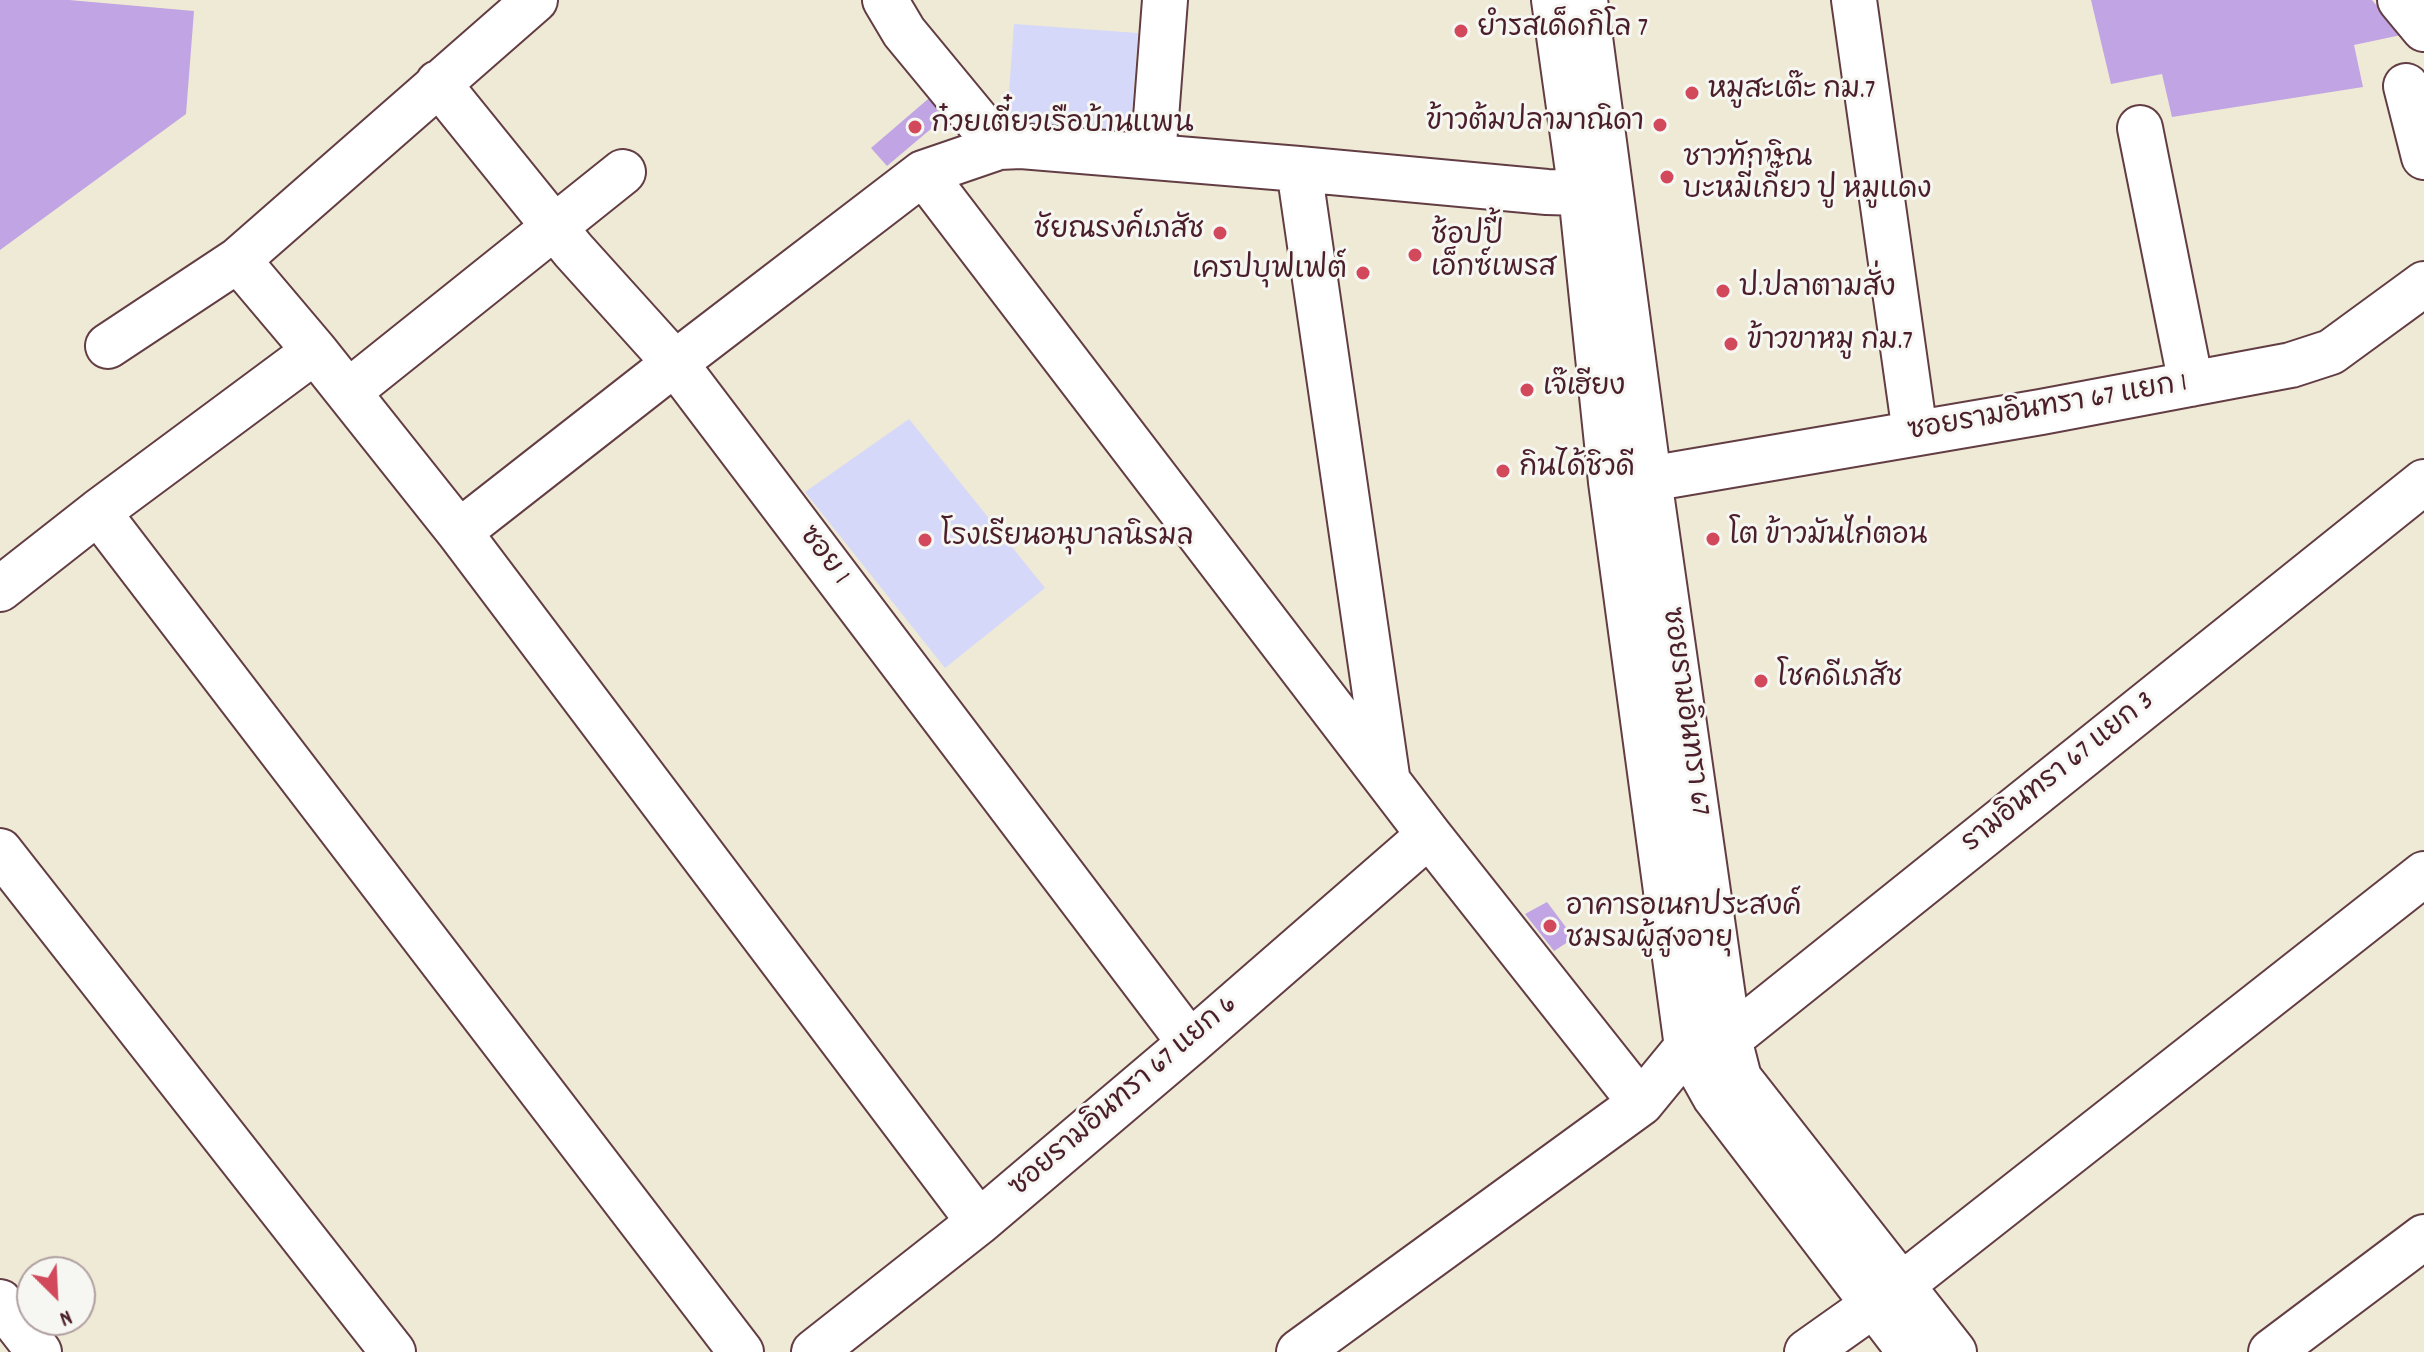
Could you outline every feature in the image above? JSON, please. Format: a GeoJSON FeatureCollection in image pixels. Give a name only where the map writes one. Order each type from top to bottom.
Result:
{"type":"FeatureCollection","features":[{"type":"Feature","properties":{"kind":"street"},"geometry":{"type":"LineString","coordinates":[[108,346],[238,260],[535,0]]}},
{"type":"Feature","properties":{"kind":"street"},"geometry":{"type":"LineString","coordinates":[[885,0],[904,32],[999,147]]}},
{"type":"Feature","properties":{"kind":"street"},"geometry":{"type":"LineString","coordinates":[[1153,157],[1165,0]]}},
{"type":"Feature","properties":{"kind":"street","name":"ซอยรามอินทรา 67"},"geometry":{"type":"LineString","coordinates":[[1554,0],[1596,192],[1649,479],[1729,1039],[1739,1078],[1888,1294],[1910,1352]]}},
{"type":"Feature","properties":{"kind":"street","name":"ซอยรามอินทรา 67"},"geometry":{"type":"LineString","coordinates":[[1585,0],[1611,482],[1687,1047],[1715,1097],[1888,1294],[1954,1352]]}},
{"type":"Feature","properties":{"kind":"street"},"geometry":{"type":"LineString","coordinates":[[1854,0],[1915,433]]}},
{"type":"Feature","properties":{"kind":"street"},"geometry":{"type":"LineString","coordinates":[[2400,0],[2424,29]]}},
{"type":"Feature","properties":{"kind":"street","name":"ซอย 1"},"geometry":{"type":"LineString","coordinates":[[438,83],[573,250],[675,363],[1190,1043]]}},
{"type":"Feature","properties":{"kind":"street"},"geometry":{"type":"LineString","coordinates":[[2406,86],[2424,157]]}},
{"type":"Feature","properties":{"kind":"street"},"geometry":{"type":"LineString","coordinates":[[2140,128],[2191,384]]}},
{"type":"Feature","properties":{"kind":"street"},"geometry":{"type":"LineString","coordinates":[[459,532],[923,173],[999,147],[1021,146],[1547,192],[1596,192]]}},
{"type":"Feature","properties":{"kind":"street"},"geometry":{"type":"LineString","coordinates":[[1299,169],[1388,780]]}},
{"type":"Feature","properties":{"kind":"street"},"geometry":{"type":"LineString","coordinates":[[348,392],[623,172]]}},
{"type":"Feature","properties":{"kind":"street"},"geometry":{"type":"LineString","coordinates":[[923,173],[1429,835],[1641,1103]]}},
{"type":"Feature","properties":{"kind":"street"},"geometry":{"type":"LineString","coordinates":[[238,260],[459,532],[979,1222]]}},
{"type":"Feature","properties":{"kind":"street","name":"ซอยรามอินทรา 67 แยก 1"},"geometry":{"type":"LineString","coordinates":[[1649,479],[2291,365],[2331,352],[2424,284]]}},
{"type":"Feature","properties":{"kind":"street"},"geometry":{"type":"LineString","coordinates":[[0,589],[315,351]]}},
{"type":"Feature","properties":{"kind":"street","name":"รามอินทรา 67 แยก 3"},"geometry":{"type":"LineString","coordinates":[[1687,1047],[1729,1039],[2424,482]]}},
{"type":"Feature","properties":{"kind":"street"},"geometry":{"type":"LineString","coordinates":[[98,512],[741,1352]]}},
{"type":"Feature","properties":{"kind":"street","name":"ซอยรามอินทรา 67 แยก 6"},"geometry":{"type":"LineString","coordinates":[[814,1352],[979,1222],[1429,835]]}},
{"type":"Feature","properties":{"kind":"street"},"geometry":{"type":"LineString","coordinates":[[0,851],[393,1352]]}},
{"type":"Feature","properties":{"kind":"street"},"geometry":{"type":"LineString","coordinates":[[1807,1352],[1888,1294],[2424,874]]}},
{"type":"Feature","properties":{"kind":"street"},"geometry":{"type":"LineString","coordinates":[[1299,1352],[1641,1103],[1687,1047]]}},
{"type":"Feature","properties":{"kind":"street"},"geometry":{"type":"LineString","coordinates":[[2271,1352],[2424,1237]]}},
{"type":"Feature","properties":{"kind":"street"},"geometry":{"type":"LineString","coordinates":[[0,1302],[39,1352]]}},
{"type":"Feature","properties":{"kind":"shaded area"},"geometry":{"type":"Polygon","coordinates":[[[1014,24],[1138,33],[1130,141],[1006,133],[1014,24]]]}},
{"type":"Feature","properties":{"kind":"shaded area","name":"โรงเรียนอนุบาลนิรมล"},"geometry":{"type":"Polygon","coordinates":[[[909,419],[1045,588],[945,668],[805,492],[909,419]]]}},
{"type":"Feature","properties":{"kind":"building"},"geometry":{"type":"Polygon","coordinates":[[[0,0],[69,0],[194,11],[186,114],[0,250],[0,0]]]}},
{"type":"Feature","properties":{"kind":"building"},"geometry":{"type":"Polygon","coordinates":[[[2091,0],[2372,0],[2401,35],[2354,45],[2363,87],[2172,117],[2162,74],[2111,84],[2091,0]]]}},
{"type":"Feature","properties":{"kind":"building","name":"ก๋วยเตี๋ยวเรือบ้านแพน"},"geometry":{"type":"Polygon","coordinates":[[[942,87],[958,106],[887,166],[871,148],[942,87]]]}},
{"type":"Feature","properties":{"kind":"building","name":"อาคารอเนกประสงค์ ชมรมผู้สูงอายุ"},"geometry":{"type":"Polygon","coordinates":[[[1547,902],[1574,938],[1554,951],[1525,914],[1547,902]]]}},
{"type":"Feature","properties":{"kind":"place","name":"ยำรสเด็ดกิโล 7"},"geometry":{"type":"Point","coordinates":[1461,31]}},
{"type":"Feature","properties":{"kind":"place","name":"หมูสะเต๊ะ กม.7"},"geometry":{"type":"Point","coordinates":[1692,93]}},
{"type":"Feature","properties":{"kind":"place","name":"ข้าวต้มปลามาณิดา"},"geometry":{"type":"Point","coordinates":[1660,125]}},
{"type":"Feature","properties":{"kind":"place","name":"ก๋วยเตี๋ยวเรือบ้านแพน"},"geometry":{"type":"Point","coordinates":[915,127]}},
{"type":"Feature","properties":{"kind":"place","name":"ชาวทักษิณ บะหมี่เกี๊ยว ปู หมูแดง"},"geometry":{"type":"Point","coordinates":[1667,177]}},
{"type":"Feature","properties":{"kind":"place","name":"ชัยณรงค์เภสัช"},"geometry":{"type":"Point","coordinates":[1220,233]}},
{"type":"Feature","properties":{"kind":"place","name":"ช้อปปี้ เอ็กซ์เพรส"},"geometry":{"type":"Point","coordinates":[1415,255]}},
{"type":"Feature","properties":{"kind":"place","name":"เครปบุฟเฟต์"},"geometry":{"type":"Point","coordinates":[1363,273]}},
{"type":"Feature","properties":{"kind":"place","name":"ป.ปลาตามสั่ง"},"geometry":{"type":"Point","coordinates":[1723,291]}},
{"type":"Feature","properties":{"kind":"place","name":"ข้าวขาหมู กม.7"},"geometry":{"type":"Point","coordinates":[1731,344]}},
{"type":"Feature","properties":{"kind":"place","name":"เจ๊เฮียง"},"geometry":{"type":"Point","coordinates":[1527,390]}},
{"type":"Feature","properties":{"kind":"place","name":"กินได้ชิวดี"},"geometry":{"type":"Point","coordinates":[1503,471]}},
{"type":"Feature","properties":{"kind":"place","name":"โต ข้าวมันไก่ตอน"},"geometry":{"type":"Point","coordinates":[1713,539]}},
{"type":"Feature","properties":{"kind":"place","name":"โรงเรียนอนุบาลนิรมล"},"geometry":{"type":"Point","coordinates":[925,540]}},
{"type":"Feature","properties":{"kind":"place","name":"โชคดีเภสัช"},"geometry":{"type":"Point","coordinates":[1761,681]}},
{"type":"Feature","properties":{"kind":"place","name":"อาคารอเนกประสงค์ ชมรมผู้สูงอายุ"},"geometry":{"type":"Point","coordinates":[1550,926]}}]}
